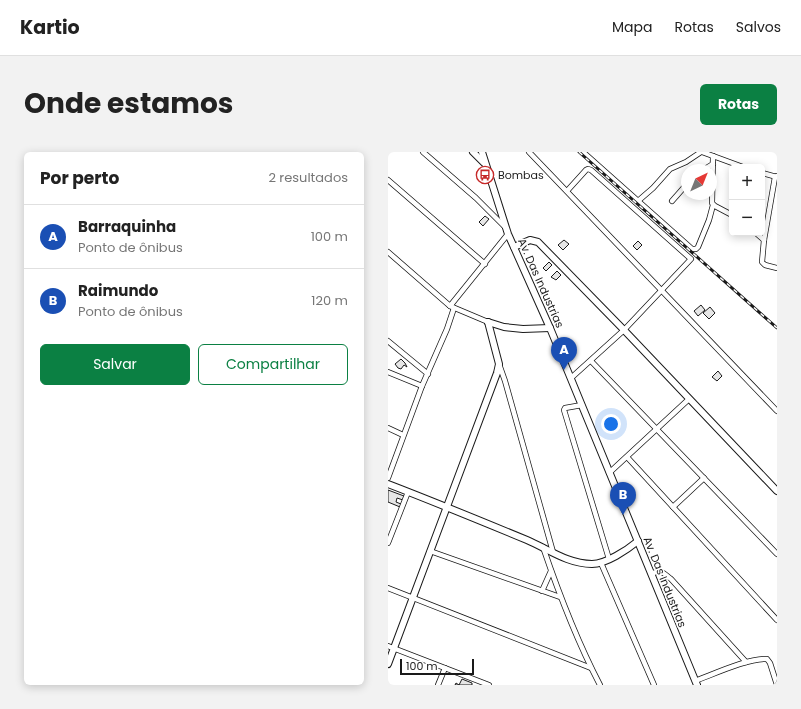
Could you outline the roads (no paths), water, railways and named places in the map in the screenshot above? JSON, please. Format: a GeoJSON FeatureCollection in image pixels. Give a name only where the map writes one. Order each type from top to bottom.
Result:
{"type":"FeatureCollection","features":[{"type":"Feature","properties":{"kind":"street"},"geometry":{"type":"LineString","coordinates":[[388,478],[422,386],[447,329],[452,307],[485,264],[507,231],[476,198],[422,152]]}},
{"type":"Feature","properties":{"kind":"street"},"geometry":{"type":"LineString","coordinates":[[473,152],[487,167]]}},
{"type":"Feature","properties":{"kind":"street","name":"Av. Das Industrias"},"geometry":{"type":"LineString","coordinates":[[482,152],[507,231],[571,378],[696,683]]}},
{"type":"Feature","properties":{"kind":"street"},"geometry":{"type":"LineString","coordinates":[[529,152],[777,411]]}},
{"type":"Feature","properties":{"kind":"street"},"geometry":{"type":"LineString","coordinates":[[582,152],[692,249],[696,249],[698,247],[709,220],[713,205],[712,200]]}},
{"type":"Feature","properties":{"kind":"street"},"geometry":{"type":"LineString","coordinates":[[638,201],[653,188],[670,169],[686,162],[701,152],[735,164]]}},
{"type":"Feature","properties":{"kind":"street"},"geometry":{"type":"LineString","coordinates":[[721,159],[722,152]]}},
{"type":"Feature","properties":{"kind":"street"},"geometry":{"type":"LineString","coordinates":[[713,156],[714,164]]}},
{"type":"Feature","properties":{"kind":"street"},"geometry":{"type":"LineString","coordinates":[[567,191],[586,170],[591,170],[690,257],[691,260],[624,330],[571,378]]}},
{"type":"Feature","properties":{"kind":"street"},"geometry":{"type":"LineString","coordinates":[[765,174],[776,177],[764,240],[762,262],[765,265],[777,268]]}},
{"type":"Feature","properties":{"kind":"street"},"geometry":{"type":"LineString","coordinates":[[388,180],[485,264]]}},
{"type":"Feature","properties":{"kind":"street"},"geometry":{"type":"LineString","coordinates":[[672,201],[681,191]]}},
{"type":"Feature","properties":{"kind":"street"},"geometry":{"type":"LineString","coordinates":[[713,205],[729,213]]}},
{"type":"Feature","properties":{"kind":"street"},"geometry":{"type":"LineString","coordinates":[[759,236],[764,240]]}},
{"type":"Feature","properties":{"kind":"street"},"geometry":{"type":"LineString","coordinates":[[514,247],[530,240],[538,242],[777,491]]}},
{"type":"Feature","properties":{"kind":"street"},"geometry":{"type":"LineString","coordinates":[[388,252],[452,307],[488,322],[504,326],[523,329],[550,328]]}},
{"type":"Feature","properties":{"kind":"street"},"geometry":{"type":"LineString","coordinates":[[488,322],[553,552]]}},
{"type":"Feature","properties":{"kind":"street"},"geometry":{"type":"LineString","coordinates":[[388,341],[428,374]]}},
{"type":"Feature","properties":{"kind":"street"},"geometry":{"type":"LineString","coordinates":[[591,361],[777,554]]}},
{"type":"Feature","properties":{"kind":"street"},"geometry":{"type":"LineString","coordinates":[[388,664],[391,647],[413,597],[497,373],[499,364]]}},
{"type":"Feature","properties":{"kind":"street"},"geometry":{"type":"LineString","coordinates":[[388,372],[422,386]]}},
{"type":"Feature","properties":{"kind":"street"},"geometry":{"type":"LineString","coordinates":[[609,473],[689,398]]}},
{"type":"Feature","properties":{"kind":"street"},"geometry":{"type":"LineString","coordinates":[[582,406],[565,408],[564,410],[609,559]]}},
{"type":"Feature","properties":{"kind":"street"},"geometry":{"type":"LineString","coordinates":[[388,428],[404,435]]}},
{"type":"Feature","properties":{"kind":"street"},"geometry":{"type":"LineString","coordinates":[[627,457],[777,620]]}},
{"type":"Feature","properties":{"kind":"street"},"geometry":{"type":"LineString","coordinates":[[673,507],[704,478]]}},
{"type":"Feature","properties":{"kind":"street"},"geometry":{"type":"LineString","coordinates":[[388,484],[446,506],[575,562],[591,564],[601,563],[638,541]]}},
{"type":"Feature","properties":{"kind":"street"},"geometry":{"type":"LineString","coordinates":[[388,543],[408,492]]}},
{"type":"Feature","properties":{"kind":"street"},"geometry":{"type":"LineString","coordinates":[[543,547],[560,597],[600,685]]}},
{"type":"Feature","properties":{"kind":"street"},"geometry":{"type":"LineString","coordinates":[[430,551],[560,597]]}},
{"type":"Feature","properties":{"kind":"street"},"geometry":{"type":"LineString","coordinates":[[601,563],[654,685]]}},
{"type":"Feature","properties":{"kind":"street"},"geometry":{"type":"LineString","coordinates":[[542,591],[551,571]]}},
{"type":"Feature","properties":{"kind":"street"},"geometry":{"type":"LineString","coordinates":[[651,574],[658,571],[663,572],[671,579],[746,662]]}},
{"type":"Feature","properties":{"kind":"street"},"geometry":{"type":"LineString","coordinates":[[388,588],[591,668]]}},
{"type":"Feature","properties":{"kind":"street"},"geometry":{"type":"LineString","coordinates":[[391,647],[489,685]]}},
{"type":"Feature","properties":{"kind":"street"},"geometry":{"type":"LineString","coordinates":[[696,683],[746,662],[767,659],[770,663],[777,685]]}},
{"type":"Feature","properties":{"kind":"street"},"geometry":{"type":"LineString","coordinates":[[438,685],[445,668]]}},
{"type":"Feature","properties":{"kind":"railway"},"geometry":{"type":"LineString","coordinates":[[579,152],[777,328]]}},
{"type":"Feature","properties":{"kind":"place","name":"Bombas"},"geometry":{"type":"Point","coordinates":[485,175]}},
{"type":"Feature","properties":{"kind":"place","name":"Barraquinha"},"geometry":{"type":"Point","coordinates":[564,370]}},
{"type":"Feature","properties":{"kind":"place","name":"Raimundo"},"geometry":{"type":"Point","coordinates":[623,515]}}]}
